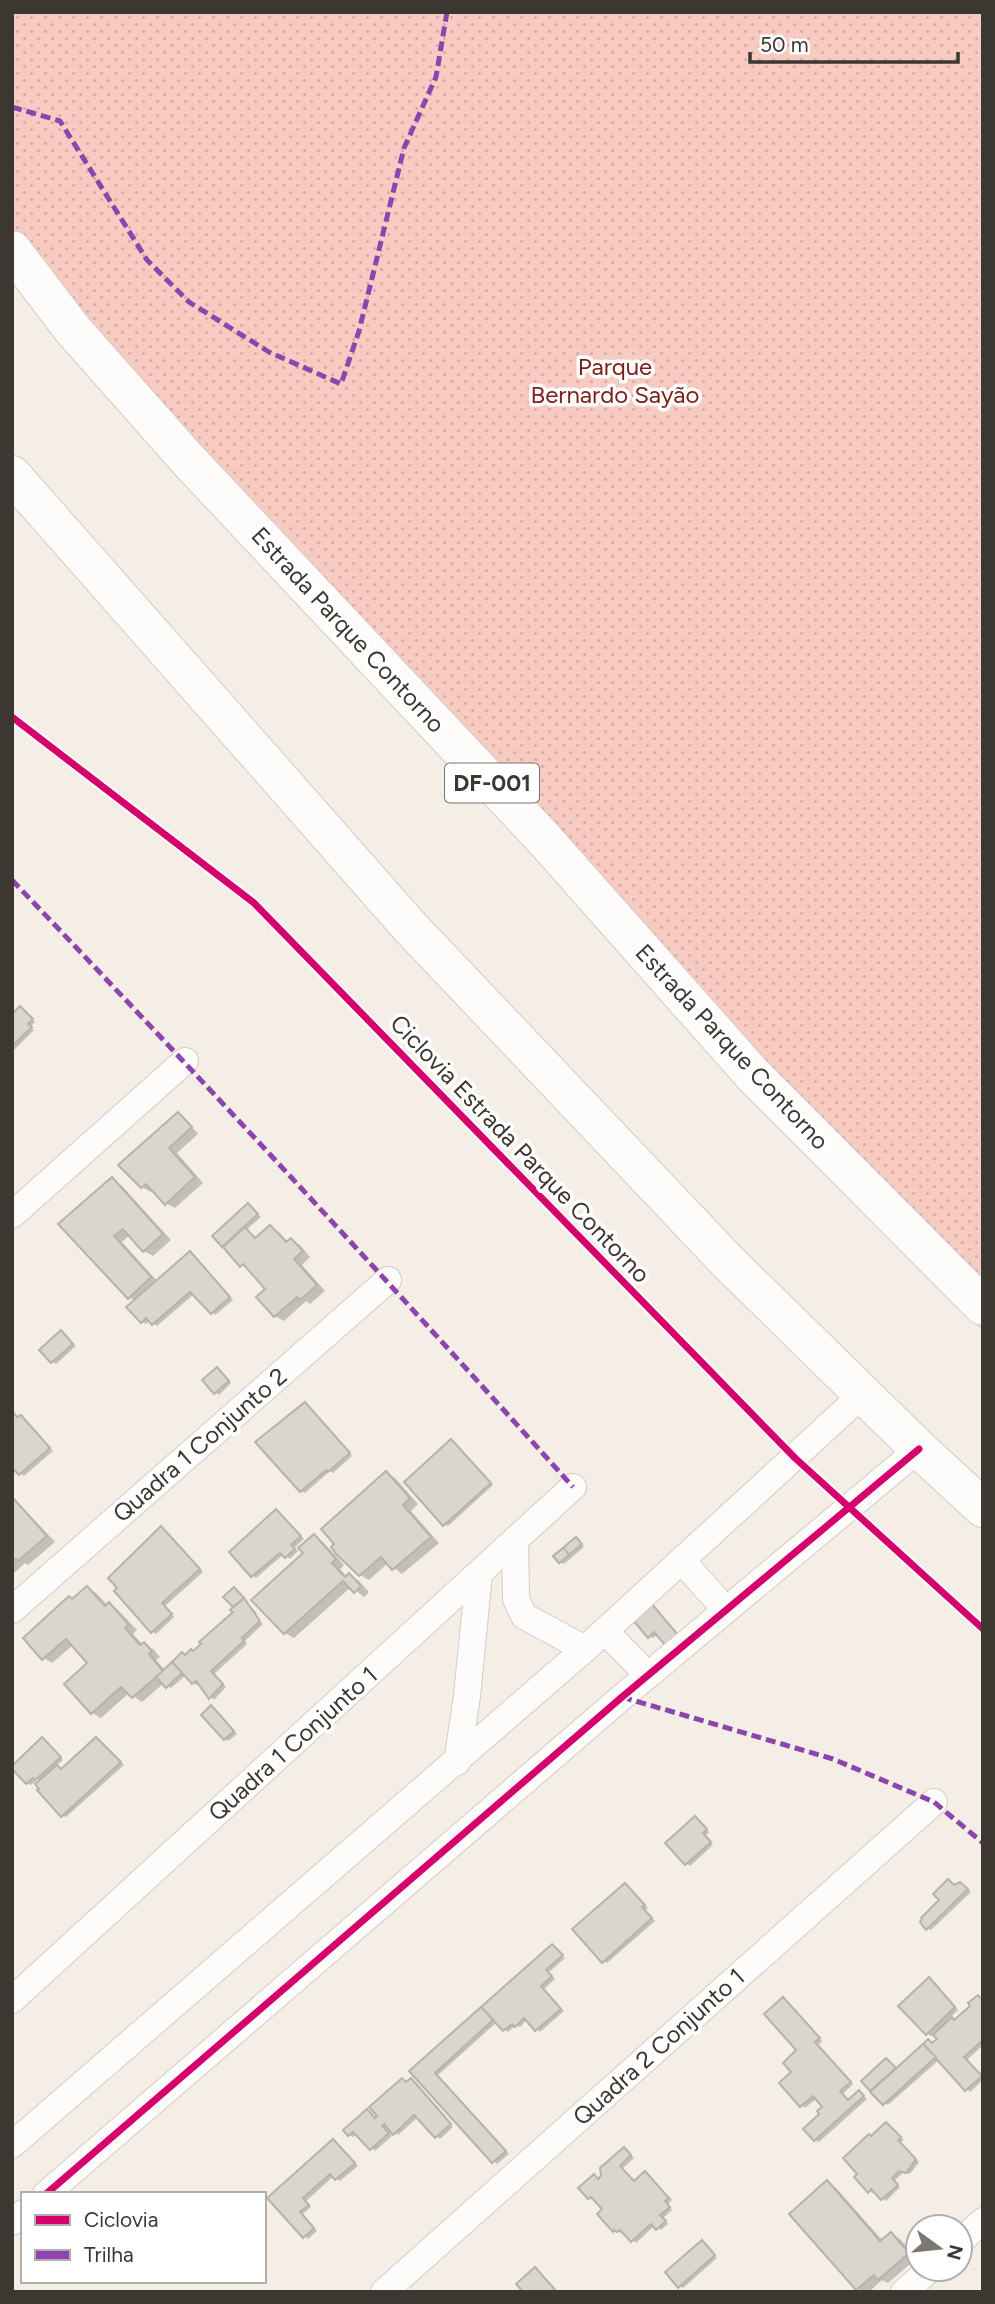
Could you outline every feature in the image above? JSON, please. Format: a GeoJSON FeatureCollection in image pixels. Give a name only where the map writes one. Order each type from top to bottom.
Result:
{"type":"FeatureCollection","features":[{"type":"Feature","properties":{"kind":"main road","name":"Estrada Parque Contorno"},"geometry":{"type":"LineString","coordinates":[[12,250],[73,330],[189,461],[544,839],[753,1075],[983,1306]]}},
{"type":"Feature","properties":{"kind":"main road"},"geometry":{"type":"LineString","coordinates":[[12,475],[410,927],[729,1263],[919,1450],[983,1508]]}},
{"type":"Feature","properties":{"kind":"street"},"geometry":{"type":"LineString","coordinates":[[12,1215],[185,1061]]}},
{"type":"Feature","properties":{"kind":"street","name":"Quadra 1 Conjunto 2"},"geometry":{"type":"LineString","coordinates":[[12,1611],[388,1280]]}},
{"type":"Feature","properties":{"kind":"street"},"geometry":{"type":"LineString","coordinates":[[12,2145],[457,1762],[682,1562],[863,1394]]}},
{"type":"Feature","properties":{"kind":"street"},"geometry":{"type":"LineString","coordinates":[[48,2192],[648,1675],[919,1450]]}},
{"type":"Feature","properties":{"kind":"street","name":"Quadra 1 Conjunto 1"},"geometry":{"type":"LineString","coordinates":[[12,2000],[573,1487]]}},
{"type":"Feature","properties":{"kind":"street"},"geometry":{"type":"LineString","coordinates":[[515,1540],[516,1599],[524,1616],[585,1649]]}},
{"type":"Feature","properties":{"kind":"street"},"geometry":{"type":"LineString","coordinates":[[682,1562],[726,1610]]}},
{"type":"Feature","properties":{"kind":"street"},"geometry":{"type":"LineString","coordinates":[[457,1762],[468,1685],[478,1574]]}},
{"type":"Feature","properties":{"kind":"street"},"geometry":{"type":"LineString","coordinates":[[605,1631],[648,1675]]}},
{"type":"Feature","properties":{"kind":"street","name":"Quadra 2 Conjunto 1"},"geometry":{"type":"LineString","coordinates":[[384,2292],[934,1802]]}},
{"type":"Feature","properties":{"kind":"green space","name":"Parque Bernardo Sayão"},"geometry":{"type":"Polygon","coordinates":[[[12,12],[983,12],[983,1330],[955,1305],[12,262],[12,12]]]}},
{"type":"Feature","properties":{"kind":"building"},"geometry":{"type":"Polygon","coordinates":[[[20,1006],[33,1019],[28,1024],[32,1027],[12,1046],[12,1014],[20,1006]]]}},
{"type":"Feature","properties":{"kind":"building"},"geometry":{"type":"Polygon","coordinates":[[[178,1112],[192,1127],[169,1148],[195,1177],[165,1205],[146,1184],[141,1188],[118,1165],[178,1112]]]}},
{"type":"Feature","properties":{"kind":"building"},"geometry":{"type":"Polygon","coordinates":[[[112,1177],[163,1234],[143,1252],[123,1229],[114,1236],[151,1277],[128,1299],[58,1224],[112,1177]]]}},
{"type":"Feature","properties":{"kind":"building"},"geometry":{"type":"Polygon","coordinates":[[[248,1203],[258,1214],[222,1247],[212,1236],[248,1203]]]}},
{"type":"Feature","properties":{"kind":"building"},"geometry":{"type":"Polygon","coordinates":[[[270,1225],[286,1242],[291,1238],[303,1251],[294,1259],[317,1285],[300,1300],[297,1297],[274,1317],[256,1297],[265,1289],[243,1264],[240,1267],[223,1247],[245,1227],[255,1238],[270,1225]]]}},
{"type":"Feature","properties":{"kind":"building"},"geometry":{"type":"Polygon","coordinates":[[[190,1251],[230,1297],[211,1314],[190,1292],[152,1325],[146,1318],[141,1323],[126,1307],[190,1251]]]}},
{"type":"Feature","properties":{"kind":"building"},"geometry":{"type":"Polygon","coordinates":[[[61,1330],[73,1344],[51,1363],[39,1350],[61,1330]]]}},
{"type":"Feature","properties":{"kind":"building"},"geometry":{"type":"Polygon","coordinates":[[[217,1367],[229,1381],[214,1394],[202,1380],[217,1367]]]}},
{"type":"Feature","properties":{"kind":"building"},"geometry":{"type":"Polygon","coordinates":[[[305,1402],[350,1453],[300,1492],[255,1442],[305,1402]]]}},
{"type":"Feature","properties":{"kind":"building"},"geometry":{"type":"Polygon","coordinates":[[[14,1413],[17,1417],[21,1415],[50,1448],[19,1475],[12,1468],[14,1413]]]}},
{"type":"Feature","properties":{"kind":"building"},"geometry":{"type":"Polygon","coordinates":[[[451,1439],[491,1483],[443,1526],[404,1482],[451,1439]]]}},
{"type":"Feature","properties":{"kind":"building"},"geometry":{"type":"Polygon","coordinates":[[[386,1471],[410,1498],[403,1505],[431,1537],[392,1570],[381,1557],[359,1576],[336,1554],[331,1547],[334,1544],[321,1529],[386,1471]]]}},
{"type":"Feature","properties":{"kind":"building"},"geometry":{"type":"Polygon","coordinates":[[[12,1497],[47,1536],[12,1563],[12,1497]]]}},
{"type":"Feature","properties":{"kind":"building"},"geometry":{"type":"Polygon","coordinates":[[[276,1509],[301,1536],[291,1545],[295,1549],[285,1558],[280,1553],[251,1577],[229,1552],[276,1509]]]}},
{"type":"Feature","properties":{"kind":"building"},"geometry":{"type":"Polygon","coordinates":[[[161,1526],[200,1569],[162,1603],[172,1614],[151,1633],[114,1591],[117,1588],[108,1578],[161,1526]]]}},
{"type":"Feature","properties":{"kind":"building"},"geometry":{"type":"Polygon","coordinates":[[[314,1534],[336,1559],[332,1563],[345,1577],[349,1573],[361,1586],[354,1593],[343,1581],[284,1634],[251,1600],[303,1553],[298,1548],[314,1534]]]}},
{"type":"Feature","properties":{"kind":"building"},"geometry":{"type":"Polygon","coordinates":[[[576,1537],[582,1544],[559,1563],[553,1556],[576,1537]]]}},
{"type":"Feature","properties":{"kind":"building"},"geometry":{"type":"Polygon","coordinates":[[[564,1548],[569,1555],[559,1563],[553,1556],[564,1548]]]}},
{"type":"Feature","properties":{"kind":"building"},"geometry":{"type":"Polygon","coordinates":[[[87,1586],[105,1606],[109,1602],[129,1625],[125,1628],[140,1645],[144,1642],[152,1651],[149,1654],[163,1671],[132,1698],[121,1687],[91,1714],[64,1684],[87,1663],[66,1639],[42,1660],[23,1638],[69,1596],[72,1599],[87,1586]]]}},
{"type":"Feature","properties":{"kind":"building"},"geometry":{"type":"Polygon","coordinates":[[[234,1587],[244,1598],[233,1607],[223,1597],[234,1587]]]}},
{"type":"Feature","properties":{"kind":"building"},"geometry":{"type":"Polygon","coordinates":[[[244,1598],[260,1621],[242,1638],[244,1641],[211,1671],[223,1684],[209,1699],[196,1681],[192,1684],[172,1662],[182,1652],[185,1655],[201,1644],[199,1642],[233,1612],[230,1610],[244,1598]]]}},
{"type":"Feature","properties":{"kind":"building"},"geometry":{"type":"Polygon","coordinates":[[[651,1603],[678,1635],[666,1646],[654,1632],[648,1638],[632,1619],[651,1603]]]}},
{"type":"Feature","properties":{"kind":"building"},"geometry":{"type":"Polygon","coordinates":[[[172,1662],[182,1673],[166,1688],[156,1677],[172,1662]]]}},
{"type":"Feature","properties":{"kind":"building"},"geometry":{"type":"Polygon","coordinates":[[[211,1705],[234,1731],[224,1740],[201,1715],[211,1705]]]}},
{"type":"Feature","properties":{"kind":"building"},"geometry":{"type":"Polygon","coordinates":[[[42,1737],[61,1757],[35,1780],[33,1778],[26,1784],[12,1766],[42,1737]]]}},
{"type":"Feature","properties":{"kind":"building"},"geometry":{"type":"Polygon","coordinates":[[[96,1737],[121,1762],[61,1817],[37,1790],[39,1789],[35,1784],[57,1765],[61,1769],[96,1737]]]}},
{"type":"Feature","properties":{"kind":"building"},"geometry":{"type":"Polygon","coordinates":[[[695,1816],[707,1829],[703,1833],[711,1842],[685,1865],[665,1843],[695,1816]]]}},
{"type":"Feature","properties":{"kind":"building"},"geometry":{"type":"Polygon","coordinates":[[[948,1879],[954,1885],[960,1882],[968,1889],[926,1930],[920,1922],[921,1918],[939,1900],[933,1894],[948,1879]]]}},
{"type":"Feature","properties":{"kind":"building"},"geometry":{"type":"Polygon","coordinates":[[[625,1883],[645,1905],[642,1907],[652,1918],[602,1963],[572,1929],[625,1883]]]}},
{"type":"Feature","properties":{"kind":"building"},"geometry":{"type":"Polygon","coordinates":[[[552,1944],[563,1955],[546,1970],[552,1976],[541,1986],[561,2009],[535,2031],[524,2018],[515,2027],[512,2024],[503,2031],[481,2007],[552,1944]]]}},
{"type":"Feature","properties":{"kind":"building"},"geometry":{"type":"Polygon","coordinates":[[[929,1977],[955,2007],[926,2035],[898,2006],[929,1977]]]}},
{"type":"Feature","properties":{"kind":"building"},"geometry":{"type":"Polygon","coordinates":[[[978,1995],[983,2000],[983,2040],[964,2057],[982,2076],[965,2091],[923,2044],[928,2039],[932,2043],[937,2039],[933,2035],[952,2017],[954,2020],[970,2006],[968,2003],[978,1995]]]}},
{"type":"Feature","properties":{"kind":"building"},"geometry":{"type":"Polygon","coordinates":[[[783,1997],[820,2038],[815,2042],[851,2082],[840,2091],[848,2100],[859,2090],[864,2096],[814,2141],[803,2129],[819,2114],[817,2111],[822,2107],[813,2096],[800,2107],[779,2083],[791,2072],[783,2063],[796,2050],[764,2014],[783,1997]]]}},
{"type":"Feature","properties":{"kind":"building"},"geometry":{"type":"Polygon","coordinates":[[[481,2007],[493,2020],[435,2073],[506,2151],[492,2163],[409,2071],[481,2007]]]}},
{"type":"Feature","properties":{"kind":"building"},"geometry":{"type":"Polygon","coordinates":[[[923,2044],[936,2057],[883,2105],[870,2092],[923,2044]]]}},
{"type":"Feature","properties":{"kind":"building"},"geometry":{"type":"Polygon","coordinates":[[[886,2058],[896,2068],[870,2091],[861,2081],[886,2058]]]}},
{"type":"Feature","properties":{"kind":"building"},"geometry":{"type":"Polygon","coordinates":[[[402,2078],[406,2082],[411,2078],[451,2124],[435,2138],[414,2115],[393,2135],[384,2124],[382,2126],[389,2133],[370,2150],[353,2132],[348,2136],[343,2130],[367,2109],[375,2118],[377,2116],[369,2107],[402,2078]]]}},
{"type":"Feature","properties":{"kind":"building"},"geometry":{"type":"Polygon","coordinates":[[[886,2122],[901,2137],[898,2140],[916,2159],[906,2173],[899,2171],[892,2178],[898,2185],[881,2200],[871,2189],[868,2193],[843,2158],[886,2122]]]}},
{"type":"Feature","properties":{"kind":"building"},"geometry":{"type":"Polygon","coordinates":[[[333,2139],[355,2163],[335,2180],[330,2174],[303,2198],[309,2205],[300,2212],[314,2228],[303,2238],[267,2198],[333,2139]]]}},
{"type":"Feature","properties":{"kind":"building"},"geometry":{"type":"Polygon","coordinates":[[[624,2147],[631,2155],[620,2166],[634,2181],[645,2171],[669,2198],[665,2201],[670,2207],[660,2215],[666,2221],[656,2230],[651,2224],[631,2242],[620,2230],[613,2232],[597,2214],[602,2209],[578,2188],[594,2174],[598,2179],[601,2176],[600,2168],[624,2147]]]}},
{"type":"Feature","properties":{"kind":"building"},"geometry":{"type":"Polygon","coordinates":[[[827,2180],[880,2241],[891,2232],[904,2247],[904,2257],[878,2280],[874,2275],[856,2290],[789,2214],[827,2180]]]}},
{"type":"Feature","properties":{"kind":"building"},"geometry":{"type":"Polygon","coordinates":[[[702,2240],[715,2255],[678,2288],[665,2272],[702,2240]]]}},
{"type":"Feature","properties":{"kind":"building"},"geometry":{"type":"Polygon","coordinates":[[[535,2267],[557,2292],[523,2292],[516,2284],[535,2267]]]}},
{"type":"Feature","properties":{"kind":"marked path"},"geometry":{"type":"LineString","coordinates":[[12,107],[60,121],[147,260],[189,302],[269,352],[341,384],[359,331],[404,148],[436,77],[447,12]]}},
{"type":"Feature","properties":{"kind":"marked path"},"geometry":{"type":"LineString","coordinates":[[12,880],[295,1182],[573,1487]]}},
{"type":"Feature","properties":{"kind":"marked path"},"geometry":{"type":"LineString","coordinates":[[622,1697],[833,1759],[934,1802],[983,1843]]}},
{"type":"Feature","properties":{"kind":"cycle path","name":"Ciclovia Estrada Parque Contorno"},"geometry":{"type":"LineString","coordinates":[[12,717],[254,903],[795,1458],[983,1629]]}},
{"type":"Feature","properties":{"kind":"cycle path"},"geometry":{"type":"LineString","coordinates":[[48,2192],[622,1697],[919,1449]]}}]}
